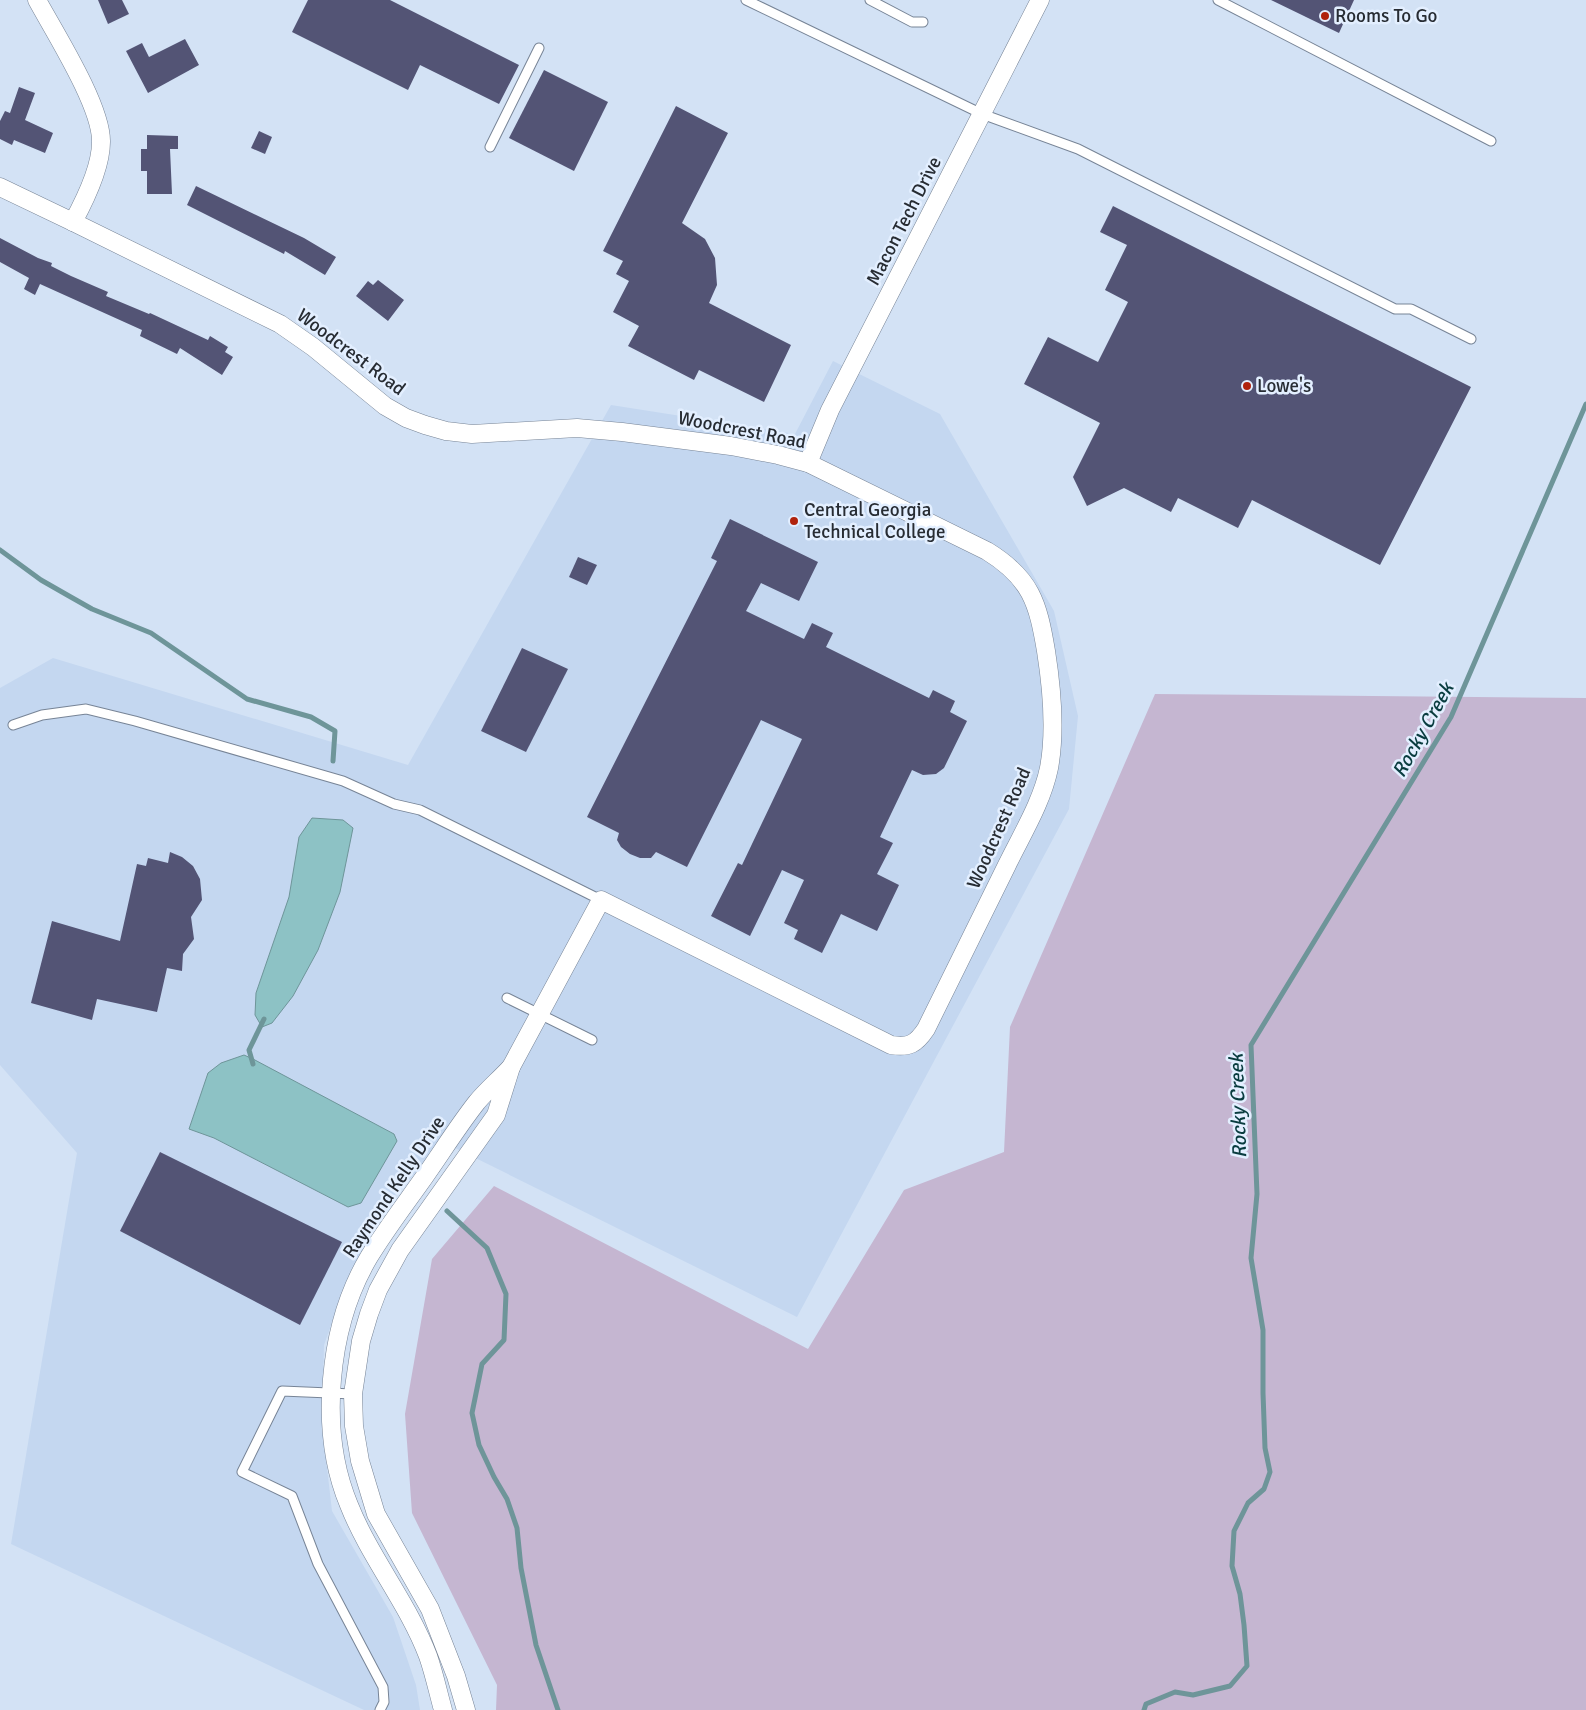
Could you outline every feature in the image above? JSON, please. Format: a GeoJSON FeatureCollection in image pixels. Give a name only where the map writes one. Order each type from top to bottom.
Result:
{"type":"FeatureCollection","features":[{"type":"Feature","properties":{"kind":"street"},"geometry":{"type":"LineString","coordinates":[[37,0],[90,99],[101,128],[102,143],[100,156],[73,222]]}},
{"type":"Feature","properties":{"kind":"street","name":"Macon Tech Drive"},"geometry":{"type":"LineString","coordinates":[[808,463],[830,410],[1040,0]]}},
{"type":"Feature","properties":{"kind":"street","name":"Woodcrest Road"},"geometry":{"type":"LineString","coordinates":[[0,187],[280,324],[313,347],[385,406],[406,418],[446,431],[472,434],[577,428],[622,432],[732,446],[808,463],[987,552],[1005,562],[1019,576],[1032,594],[1041,618],[1049,672],[1053,731],[1048,770],[1033,811],[926,1029],[919,1039],[902,1047],[891,1045],[601,900]]}},
{"type":"Feature","properties":{"kind":"street","name":"Raymond Kelly Drive"},"geometry":{"type":"LineString","coordinates":[[466,1710],[453,1667],[430,1609],[376,1514],[360,1461],[354,1426],[353,1394],[356,1364],[369,1314],[378,1290],[400,1250],[496,1115],[511,1067],[601,900]]}},
{"type":"Feature","properties":{"kind":"street","name":"Raymond Kelly Drive"},"geometry":{"type":"LineString","coordinates":[[443,1710],[427,1654],[414,1626],[360,1530],[341,1483],[332,1426],[331,1393],[333,1363],[337,1340],[354,1287],[368,1258],[478,1102],[511,1067]]}},
{"type":"Feature","properties":{"kind":"lane"},"geometry":{"type":"LineString","coordinates":[[746,0],[982,114],[1078,149],[1396,309],[1411,309],[1472,339]]}},
{"type":"Feature","properties":{"kind":"lane"},"geometry":{"type":"LineString","coordinates":[[870,0],[912,22],[923,22]]}},
{"type":"Feature","properties":{"kind":"lane"},"geometry":{"type":"LineString","coordinates":[[1218,0],[1491,141]]}},
{"type":"Feature","properties":{"kind":"lane"},"geometry":{"type":"LineString","coordinates":[[490,147],[539,48]]}},
{"type":"Feature","properties":{"kind":"lane"},"geometry":{"type":"LineString","coordinates":[[13,725],[42,715],[86,709],[135,721],[343,781],[394,804],[420,810],[601,900]]}},
{"type":"Feature","properties":{"kind":"lane"},"geometry":{"type":"LineString","coordinates":[[507,998],[592,1040]]}},
{"type":"Feature","properties":{"kind":"lane"},"geometry":{"type":"LineString","coordinates":[[353,1394],[282,1391],[242,1472],[292,1496],[318,1564],[383,1686],[384,1702],[380,1710]]}},
{"type":"Feature","properties":{"kind":"shaded area"},"geometry":{"type":"Polygon","coordinates":[[[833,361],[940,414],[1054,611],[1078,716],[1069,809],[797,1317],[443,1142],[385,1206],[347,1281],[324,1345],[322,1424],[332,1511],[393,1617],[416,1685],[420,1710],[364,1710],[11,1544],[77,1153],[0,1065],[0,688],[53,658],[408,765],[611,405],[795,434],[833,361]]]}},
{"type":"Feature","properties":{"kind":"shaded area"},"geometry":{"type":"Polygon","coordinates":[[[1155,694],[1586,698],[1586,1710],[496,1710],[497,1685],[412,1513],[405,1414],[432,1259],[494,1186],[808,1349],[904,1190],[1004,1152],[1010,1027],[1155,694]]]}},
{"type":"Feature","properties":{"kind":"shaded area"},"geometry":{"type":"Polygon","coordinates":[[[312,818],[343,820],[353,828],[340,892],[318,950],[293,996],[272,1023],[262,1027],[255,1015],[256,993],[289,897],[299,837],[312,818]]]}},
{"type":"Feature","properties":{"kind":"shaded area"},"geometry":{"type":"Polygon","coordinates":[[[244,1055],[394,1134],[397,1141],[361,1203],[348,1207],[214,1138],[189,1129],[208,1073],[221,1063],[244,1055]]]}},
{"type":"Feature","properties":{"kind":"building"},"geometry":{"type":"Polygon","coordinates":[[[98,0],[122,0],[129,14],[108,24],[98,0]]]}},
{"type":"Feature","properties":{"kind":"building"},"geometry":{"type":"Polygon","coordinates":[[[308,0],[390,0],[519,65],[499,104],[420,65],[408,90],[292,32],[308,0]]]}},
{"type":"Feature","properties":{"kind":"building","name":"Rooms To Go"},"geometry":{"type":"Polygon","coordinates":[[[1271,0],[1354,0],[1339,33],[1271,0]]]}},
{"type":"Feature","properties":{"kind":"building"},"geometry":{"type":"Polygon","coordinates":[[[185,39],[199,65],[148,93],[126,51],[142,43],[149,57],[185,39]]]}},
{"type":"Feature","properties":{"kind":"building"},"geometry":{"type":"Polygon","coordinates":[[[544,70],[608,102],[574,171],[509,138],[544,70]]]}},
{"type":"Feature","properties":{"kind":"building"},"geometry":{"type":"Polygon","coordinates":[[[19,87],[35,93],[25,120],[53,133],[45,153],[14,140],[12,145],[0,139],[0,121],[5,111],[10,113],[19,87]]]}},
{"type":"Feature","properties":{"kind":"building"},"geometry":{"type":"Polygon","coordinates":[[[676,106],[728,133],[682,223],[705,239],[715,258],[717,285],[709,303],[791,345],[764,402],[699,370],[694,380],[628,346],[639,326],[613,312],[629,281],[616,274],[623,261],[603,251],[676,106]]]}},
{"type":"Feature","properties":{"kind":"building"},"geometry":{"type":"Polygon","coordinates":[[[259,131],[272,137],[265,154],[251,148],[259,131]]]}},
{"type":"Feature","properties":{"kind":"building"},"geometry":{"type":"Polygon","coordinates":[[[147,135],[178,136],[178,149],[170,149],[172,194],[147,194],[147,171],[141,171],[141,149],[147,149],[147,135]]]}},
{"type":"Feature","properties":{"kind":"building"},"geometry":{"type":"Polygon","coordinates":[[[196,186],[304,238],[336,257],[325,275],[285,251],[284,254],[187,205],[196,186]]]}},
{"type":"Feature","properties":{"kind":"building","name":"Lowe's"},"geometry":{"type":"Polygon","coordinates":[[[1113,206],[1471,387],[1380,565],[1252,500],[1238,528],[1178,498],[1171,512],[1124,488],[1087,506],[1073,477],[1100,423],[1024,384],[1048,337],[1098,362],[1128,302],[1105,290],[1127,245],[1100,232],[1113,206]]]}},
{"type":"Feature","properties":{"kind":"building"},"geometry":{"type":"Polygon","coordinates":[[[0,238],[38,258],[52,263],[51,266],[71,276],[108,292],[106,296],[150,313],[208,340],[210,336],[228,347],[225,352],[233,357],[222,375],[180,348],[177,354],[140,336],[142,330],[40,284],[35,295],[24,289],[29,278],[0,262],[0,238]]]}},
{"type":"Feature","properties":{"kind":"building"},"geometry":{"type":"Polygon","coordinates":[[[378,280],[404,300],[388,321],[356,296],[368,281],[373,285],[378,280]]]}},
{"type":"Feature","properties":{"kind":"building"},"geometry":{"type":"Polygon","coordinates":[[[730,519],[818,562],[799,601],[761,583],[746,611],[804,639],[812,623],[833,633],[826,647],[929,698],[933,690],[955,701],[950,712],[967,721],[944,768],[936,774],[923,775],[912,770],[880,837],[893,843],[877,874],[899,885],[877,931],[841,914],[822,953],[794,939],[798,930],[784,923],[804,880],[782,870],[750,936],[711,916],[738,863],[742,865],[802,739],[761,720],[687,867],[656,852],[651,858],[640,858],[630,854],[621,847],[617,840],[619,833],[587,817],[717,561],[711,558],[730,519]]]}},
{"type":"Feature","properties":{"kind":"building"},"geometry":{"type":"Polygon","coordinates":[[[578,557],[597,565],[587,585],[569,577],[578,557]]]}},
{"type":"Feature","properties":{"kind":"building"},"geometry":{"type":"Polygon","coordinates":[[[522,648],[568,669],[526,752],[481,731],[522,648]]]}},
{"type":"Feature","properties":{"kind":"building"},"geometry":{"type":"Polygon","coordinates":[[[170,852],[182,857],[193,866],[200,879],[202,900],[191,917],[194,939],[183,954],[182,971],[167,968],[157,1012],[97,999],[92,1020],[31,1003],[52,921],[120,941],[137,864],[146,866],[148,858],[168,863],[170,852]]]}},
{"type":"Feature","properties":{"kind":"building"},"geometry":{"type":"Polygon","coordinates":[[[160,1152],[342,1242],[300,1325],[120,1231],[160,1152]]]}},
{"type":"Feature","properties":{"kind":"waterway","name":"Rocky Creek"},"geometry":{"type":"LineString","coordinates":[[1144,1710],[1146,1704],[1175,1692],[1193,1695],[1230,1686],[1247,1666],[1240,1594],[1232,1566],[1234,1531],[1248,1503],[1264,1489],[1270,1472],[1265,1448],[1263,1330],[1251,1258],[1257,1194],[1251,1045],[1451,717],[1586,404]]}},
{"type":"Feature","properties":{"kind":"waterway"},"geometry":{"type":"LineString","coordinates":[[0,550],[41,580],[92,609],[151,633],[247,699],[311,717],[335,731],[333,761]]}},
{"type":"Feature","properties":{"kind":"waterway"},"geometry":{"type":"LineString","coordinates":[[253,1064],[249,1050],[264,1019]]}},
{"type":"Feature","properties":{"kind":"waterway"},"geometry":{"type":"LineString","coordinates":[[447,1211],[487,1248],[506,1294],[504,1340],[482,1364],[472,1413],[479,1445],[507,1499],[517,1528],[521,1568],[536,1645],[558,1710]]}},
{"type":"Feature","properties":{"kind":"place","name":"Rooms To Go"},"geometry":{"type":"Point","coordinates":[1325,16]}},
{"type":"Feature","properties":{"kind":"place","name":"Lowe's"},"geometry":{"type":"Point","coordinates":[1247,386]}},
{"type":"Feature","properties":{"kind":"place","name":"Central Georgia Technical College"},"geometry":{"type":"Point","coordinates":[794,521]}}]}
